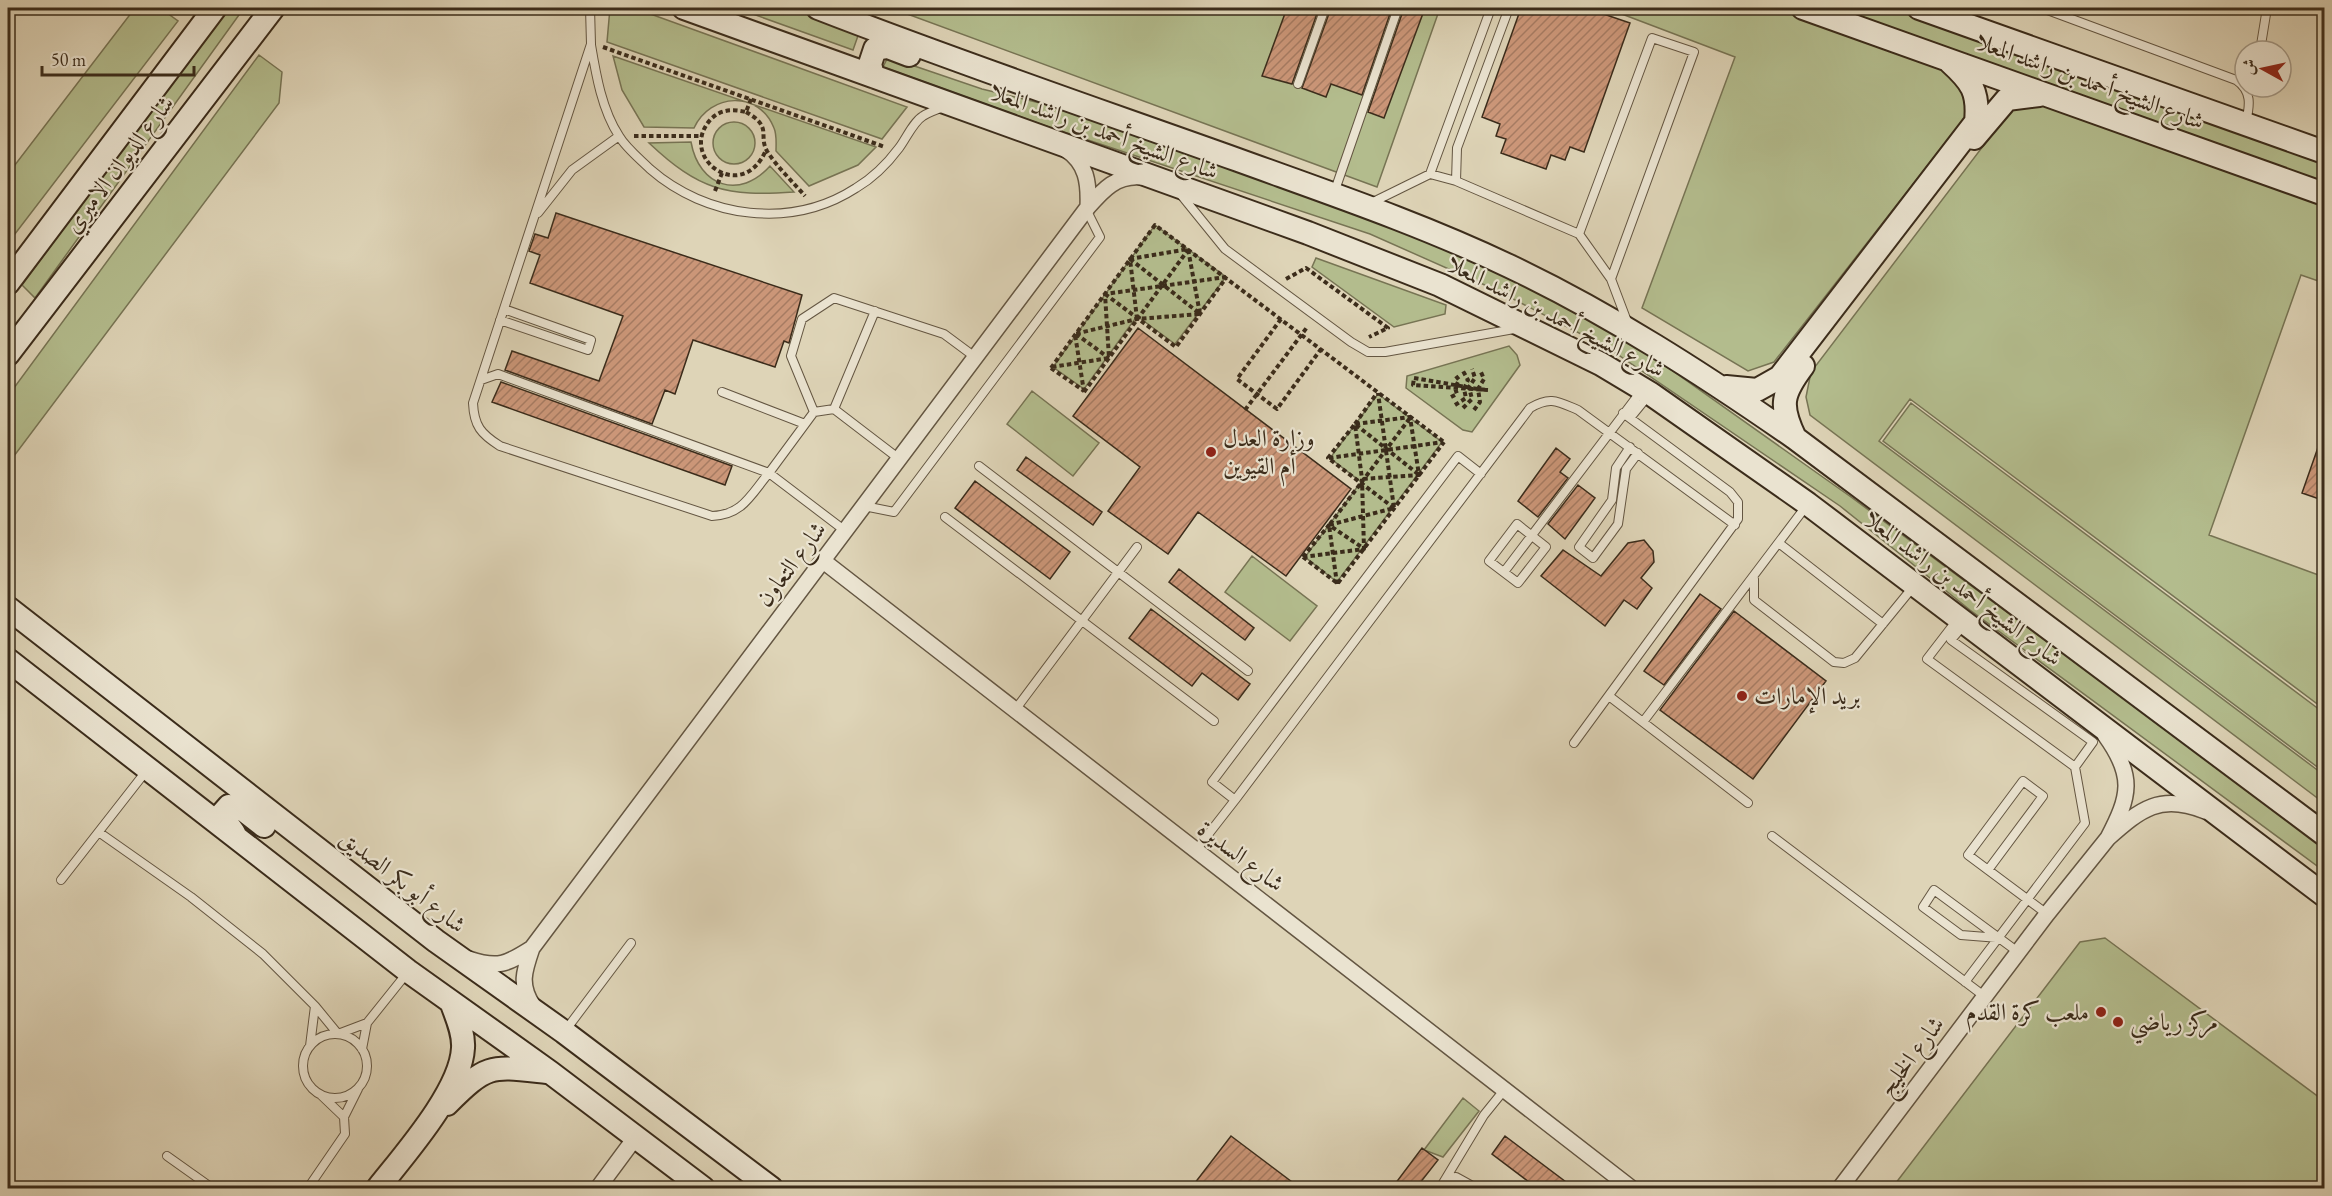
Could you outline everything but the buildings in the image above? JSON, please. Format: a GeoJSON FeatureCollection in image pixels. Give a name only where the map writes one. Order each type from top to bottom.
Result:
{"type":"FeatureCollection","features":[{"type":"Feature","properties":{"kind":"street","name":"شارع الديوان الاميري"},"geometry":{"type":"LineString","coordinates":[[8,283],[215,8]]}},
{"type":"Feature","properties":{"kind":"street","name":"شارع الديوان الاميري"},"geometry":{"type":"LineString","coordinates":[[8,354],[273,8]]}},
{"type":"Feature","properties":{"kind":"street","name":"شارع الشيخ أحمد بن راشد المعلا"},"geometry":{"type":"LineString","coordinates":[[684,8],[1308,233],[1440,285],[1601,364],[1647,391],[1808,504],[2325,895]]}},
{"type":"Feature","properties":{"kind":"street","name":"شارع الشيخ أحمد بن راشد المعلا"},"geometry":{"type":"LineString","coordinates":[[818,8],[922,49],[1365,206],[1508,266],[1631,331],[1721,386],[1794,438],[2325,834]]}},
{"type":"Feature","properties":{"kind":"street","name":"شارع الشيخ أحمد بن راشد المعلا"},"geometry":{"type":"LineString","coordinates":[[1803,8],[2325,194]]}},
{"type":"Feature","properties":{"kind":"street","name":"شارع الشيخ أحمد بن راشد المعلا"},"geometry":{"type":"LineString","coordinates":[[1919,8],[2325,152]]}},
{"type":"Feature","properties":{"kind":"street"},"geometry":{"type":"LineString","coordinates":[[873,76],[870,64],[875,49],[888,47],[982,81],[1077,103]]}},
{"type":"Feature","properties":{"kind":"street"},"geometry":{"type":"LineString","coordinates":[[1721,386],[1756,390],[1780,377],[1976,122],[1978,101],[1969,79],[1944,57]]}},
{"type":"Feature","properties":{"kind":"street"},"geometry":{"type":"LineString","coordinates":[[1794,438],[1783,405],[1787,387],[1990,117],[2007,99],[2024,95],[2048,95]]}},
{"type":"Feature","properties":{"kind":"street"},"geometry":{"type":"LineString","coordinates":[[1054,142],[1073,154],[1083,168],[1089,184],[1087,208]]}},
{"type":"Feature","properties":{"kind":"street","name":"شارع التعاون"},"geometry":{"type":"LineString","coordinates":[[557,1027],[532,1005],[523,988],[523,972],[532,948],[1087,208],[1105,188],[1118,179],[1130,176],[1163,182]]}},
{"type":"Feature","properties":{"kind":"street","name":"شارع السديرة"},"geometry":{"type":"LineString","coordinates":[[822,560],[1631,1188]]}},
{"type":"Feature","properties":{"kind":"street","name":"شارع أبو بكر الصديق"},"geometry":{"type":"LineString","coordinates":[[8,608],[415,925],[557,1027],[771,1188]]}},
{"type":"Feature","properties":{"kind":"street"},"geometry":{"type":"LineString","coordinates":[[8,660],[408,971],[551,1073],[703,1188]]}},
{"type":"Feature","properties":{"kind":"street","name":"شارع الخليج"},"geometry":{"type":"LineString","coordinates":[[2096,723],[2122,763],[2127,787],[2124,806],[2108,838]]}},
{"type":"Feature","properties":{"kind":"street","name":"شارع الخليج"},"geometry":{"type":"LineString","coordinates":[[1840,1188],[1984,996],[2108,838],[2133,815],[2151,806],[2174,802],[2221,817]]}},
{"type":"Feature","properties":{"kind":"street"},"geometry":{"type":"LineString","coordinates":[[239,840],[221,815],[229,806],[241,808],[330,876],[415,925]]}},
{"type":"Feature","properties":{"kind":"street","name":"شارع التعاون"},"geometry":{"type":"LineString","coordinates":[[415,925],[468,959],[486,965],[508,964],[532,948]]}},
{"type":"Feature","properties":{"kind":"street"},"geometry":{"type":"LineString","coordinates":[[378,1188],[431,1120],[452,1083],[463,1048],[461,1030],[452,1004]]}},
{"type":"Feature","properties":{"kind":"street"},"geometry":{"type":"LineString","coordinates":[[431,1120],[483,1072],[506,1067],[551,1073]]}},
{"type":"Feature","properties":{"kind":"street"},"geometry":{"type":"LineString","coordinates":[[598,1188],[635,1138]]}},
{"type":"Feature","properties":{"kind":"lane"},"geometry":{"type":"LineString","coordinates":[[590,8],[591,44],[597,82],[619,136],[671,187],[710,205],[748,214],[784,213],[825,203],[855,189],[879,171],[921,117],[943,107],[957,106]]}},
{"type":"Feature","properties":{"kind":"lane"},"geometry":{"type":"LineString","coordinates":[[1298,84],[1325,8]]}},
{"type":"Feature","properties":{"kind":"lane"},"geometry":{"type":"LineString","coordinates":[[1334,195],[1398,8]]}},
{"type":"Feature","properties":{"kind":"lane"},"geometry":{"type":"LineString","coordinates":[[1430,174],[1491,8]]}},
{"type":"Feature","properties":{"kind":"lane"},"geometry":{"type":"LineString","coordinates":[[1456,181],[1457,148],[1509,8]]}},
{"type":"Feature","properties":{"kind":"lane"},"geometry":{"type":"LineString","coordinates":[[2042,8],[2233,79]]}},
{"type":"Feature","properties":{"kind":"lane"},"geometry":{"type":"LineString","coordinates":[[2262,39],[2266,8]]}},
{"type":"Feature","properties":{"kind":"lane"},"geometry":{"type":"LineString","coordinates":[[1579,234],[1652,38],[1694,52],[1611,279]]}},
{"type":"Feature","properties":{"kind":"lane"},"geometry":{"type":"LineString","coordinates":[[591,44],[473,403],[474,421],[483,435],[500,446],[712,516],[727,515],[740,509],[814,412],[834,410],[898,458]]}},
{"type":"Feature","properties":{"kind":"lane"},"geometry":{"type":"LineString","coordinates":[[2246,124],[2248,99]]}},
{"type":"Feature","properties":{"kind":"lane"},"geometry":{"type":"LineString","coordinates":[[533,219],[572,170],[619,136]]}},
{"type":"Feature","properties":{"kind":"lane"},"geometry":{"type":"LineString","coordinates":[[1365,206],[1430,174],[1456,181],[1579,234],[1611,279],[1631,331]]}},
{"type":"Feature","properties":{"kind":"lane"},"geometry":{"type":"LineString","coordinates":[[1163,182],[1191,205],[1225,249],[1368,352],[1385,352],[1526,328]]}},
{"type":"Feature","properties":{"kind":"lane"},"geometry":{"type":"LineString","coordinates":[[863,506],[894,512],[1101,237],[1087,208]]}},
{"type":"Feature","properties":{"kind":"lane"},"geometry":{"type":"LineString","coordinates":[[814,412],[791,357],[802,318],[834,298],[944,334],[975,357]]}},
{"type":"Feature","properties":{"kind":"lane"},"geometry":{"type":"LineString","coordinates":[[500,320],[588,350],[591,340],[504,309]]}},
{"type":"Feature","properties":{"kind":"lane"},"geometry":{"type":"LineString","coordinates":[[834,410],[874,311]]}},
{"type":"Feature","properties":{"kind":"lane"},"geometry":{"type":"LineString","coordinates":[[481,380],[498,374],[769,473],[844,530]]}},
{"type":"Feature","properties":{"kind":"lane"},"geometry":{"type":"LineString","coordinates":[[1504,573],[1609,432],[1647,391]]}},
{"type":"Feature","properties":{"kind":"lane"},"geometry":{"type":"LineString","coordinates":[[722,392],[805,424]]}},
{"type":"Feature","properties":{"kind":"lane"},"geometry":{"type":"LineString","coordinates":[[1196,850],[1530,408],[1544,400],[1560,402],[1578,410],[1735,525]]}},
{"type":"Feature","properties":{"kind":"lane"},"geometry":{"type":"LineString","coordinates":[[1574,743],[1735,525],[1739,511],[1735,497],[1626,416]]}},
{"type":"Feature","properties":{"kind":"lane"},"geometry":{"type":"LineString","coordinates":[[1630,447],[1616,468],[1612,500],[1579,547],[1593,558],[1618,524],[1626,469],[1638,453]]}},
{"type":"Feature","properties":{"kind":"lane"},"geometry":{"type":"LineString","coordinates":[[1235,800],[1212,782],[1458,456],[1481,474]]}},
{"type":"Feature","properties":{"kind":"lane"},"geometry":{"type":"LineString","coordinates":[[979,466],[1248,670]]}},
{"type":"Feature","properties":{"kind":"lane"},"geometry":{"type":"LineString","coordinates":[[1643,722],[1780,544],[1808,504]]}},
{"type":"Feature","properties":{"kind":"lane"},"geometry":{"type":"LineString","coordinates":[[945,517],[1214,721]]}},
{"type":"Feature","properties":{"kind":"lane"},"geometry":{"type":"LineString","coordinates":[[1517,524],[1531,535],[1546,547],[1518,583],[1489,561],[1517,524]]}},
{"type":"Feature","properties":{"kind":"lane"},"geometry":{"type":"LineString","coordinates":[[1780,544],[1883,624]]}},
{"type":"Feature","properties":{"kind":"lane"},"geometry":{"type":"LineString","coordinates":[[1014,711],[1137,547]]}},
{"type":"Feature","properties":{"kind":"lane"},"geometry":{"type":"LineString","coordinates":[[1754,577],[1754,600],[1834,662],[1844,663],[1856,658],[1914,585]]}},
{"type":"Feature","properties":{"kind":"lane"},"geometry":{"type":"LineString","coordinates":[[1961,621],[1927,659],[2075,767],[2085,823],[1965,982]]}},
{"type":"Feature","properties":{"kind":"lane"},"geometry":{"type":"LineString","coordinates":[[1961,621],[1951,640],[2093,742],[2075,767]]}},
{"type":"Feature","properties":{"kind":"lane"},"geometry":{"type":"LineString","coordinates":[[1609,696],[1748,803]]}},
{"type":"Feature","properties":{"kind":"lane"},"geometry":{"type":"LineString","coordinates":[[62,880],[147,769]]}},
{"type":"Feature","properties":{"kind":"lane"},"geometry":{"type":"LineString","coordinates":[[1988,870],[2043,796],[2023,781],[1968,855],[1988,870],[2028,900],[2047,914]]}},
{"type":"Feature","properties":{"kind":"lane"},"geometry":{"type":"LineString","coordinates":[[100,833],[191,897],[263,954],[315,1006],[338,1034],[356,1042],[362,1049]]}},
{"type":"Feature","properties":{"kind":"lane"},"geometry":{"type":"LineString","coordinates":[[1772,836],[1984,996]]}},
{"type":"Feature","properties":{"kind":"lane"},"geometry":{"type":"LineString","coordinates":[[1999,938],[1961,935],[1923,907],[1934,890],[2018,952]]}},
{"type":"Feature","properties":{"kind":"lane"},"geometry":{"type":"LineString","coordinates":[[557,1027],[631,943]]}},
{"type":"Feature","properties":{"kind":"lane"},"geometry":{"type":"LineString","coordinates":[[308,1188],[345,1134],[344,1117],[366,1069],[362,1049],[367,1023],[408,971]]}},
{"type":"Feature","properties":{"kind":"lane"},"geometry":{"type":"LineString","coordinates":[[315,1006],[310,1046],[303,1067],[311,1087],[344,1117]]}},
{"type":"Feature","properties":{"kind":"lane"},"geometry":{"type":"LineString","coordinates":[[310,1046],[318,1038],[338,1034],[367,1023]]}},
{"type":"Feature","properties":{"kind":"lane"},"geometry":{"type":"LineString","coordinates":[[320,1094],[340,1097],[358,1087]]}},
{"type":"Feature","properties":{"kind":"lane"},"geometry":{"type":"LineString","coordinates":[[1440,1188],[1449,1178],[1484,1115],[1505,1089]]}},
{"type":"Feature","properties":{"kind":"lane"},"geometry":{"type":"LineString","coordinates":[[167,1156],[212,1188]]}},
{"type":"Feature","properties":{"kind":"lane"},"geometry":{"type":"LineString","coordinates":[[1449,1178],[1456,1177],[1476,1188]]}},
{"type":"Feature","properties":{"kind":"path"},"geometry":{"type":"LineString","coordinates":[[608,59],[606,48],[885,147]]}},
{"type":"Feature","properties":{"kind":"path"},"geometry":{"type":"LineString","coordinates":[[746,112],[751,99]]}},
{"type":"Feature","properties":{"kind":"path"},"geometry":{"type":"LineString","coordinates":[[724,111],[746,112],[760,123],[766,134],[766,150],[754,169],[733,176],[713,169],[703,154],[702,135],[706,125],[724,111]]}},
{"type":"Feature","properties":{"kind":"path"},"geometry":{"type":"LineString","coordinates":[[631,127],[636,136],[702,135]]}},
{"type":"Feature","properties":{"kind":"path"},"geometry":{"type":"LineString","coordinates":[[766,150],[805,196],[794,198]]}},
{"type":"Feature","properties":{"kind":"path"},"geometry":{"type":"LineString","coordinates":[[722,173],[713,194],[724,197]]}},
{"type":"Feature","properties":{"kind":"path"},"geometry":{"type":"LineString","coordinates":[[1051,368],[1155,225],[1444,442]]}},
{"type":"Feature","properties":{"kind":"path"},"geometry":{"type":"LineString","coordinates":[[1130,259],[1188,249]]}},
{"type":"Feature","properties":{"kind":"path"},"geometry":{"type":"LineString","coordinates":[[1188,249],[1200,314]]}},
{"type":"Feature","properties":{"kind":"path"},"geometry":{"type":"LineString","coordinates":[[1084,392],[1188,249]]}},
{"type":"Feature","properties":{"kind":"path"},"geometry":{"type":"LineString","coordinates":[[1130,259],[1200,314]]}},
{"type":"Feature","properties":{"kind":"path"},"geometry":{"type":"LineString","coordinates":[[1130,259],[1137,319]]}},
{"type":"Feature","properties":{"kind":"path"},"geometry":{"type":"LineString","coordinates":[[1281,282],[1306,268],[1388,328],[1360,341],[1377,342]]}},
{"type":"Feature","properties":{"kind":"path"},"geometry":{"type":"LineString","coordinates":[[1105,294],[1226,277]]}},
{"type":"Feature","properties":{"kind":"path"},"geometry":{"type":"LineString","coordinates":[[1105,294],[1176,347],[1226,277]]}},
{"type":"Feature","properties":{"kind":"path"},"geometry":{"type":"LineString","coordinates":[[1105,294],[1109,358]]}},
{"type":"Feature","properties":{"kind":"path"},"geometry":{"type":"LineString","coordinates":[[1076,334],[1137,319],[1200,314]]}},
{"type":"Feature","properties":{"kind":"path"},"geometry":{"type":"LineString","coordinates":[[1245,410],[1316,316]]}},
{"type":"Feature","properties":{"kind":"path"},"geometry":{"type":"LineString","coordinates":[[1281,319],[1237,379],[1277,408],[1321,349]]}},
{"type":"Feature","properties":{"kind":"path"},"geometry":{"type":"LineString","coordinates":[[1076,334],[1109,358]]}},
{"type":"Feature","properties":{"kind":"path"},"geometry":{"type":"LineString","coordinates":[[1076,334],[1084,392]]}},
{"type":"Feature","properties":{"kind":"path"},"geometry":{"type":"LineString","coordinates":[[1051,368],[1109,358]]}},
{"type":"Feature","properties":{"kind":"path"},"geometry":{"type":"LineString","coordinates":[[1051,368],[1084,392]]}},
{"type":"Feature","properties":{"kind":"path"},"geometry":{"type":"LineString","coordinates":[[1464,408],[1472,399],[1469,387],[1475,378],[1472,369]]}},
{"type":"Feature","properties":{"kind":"path"},"geometry":{"type":"LineString","coordinates":[[1455,405],[1466,398],[1464,388],[1468,380],[1463,370]]}},
{"type":"Feature","properties":{"kind":"path"},"geometry":{"type":"LineString","coordinates":[[1474,410],[1480,402],[1478,389],[1484,379],[1480,370]]}},
{"type":"Feature","properties":{"kind":"path"},"geometry":{"type":"LineString","coordinates":[[1451,397],[1457,394],[1455,388],[1459,380],[1455,375]]}},
{"type":"Feature","properties":{"kind":"path"},"geometry":{"type":"LineString","coordinates":[[1414,378],[1488,390],[1455,388],[1413,385],[1414,378]]}},
{"type":"Feature","properties":{"kind":"path"},"geometry":{"type":"LineString","coordinates":[[1378,392],[1394,508]]}},
{"type":"Feature","properties":{"kind":"path"},"geometry":{"type":"LineString","coordinates":[[1328,458],[1378,392]]}},
{"type":"Feature","properties":{"kind":"path"},"geometry":{"type":"LineString","coordinates":[[1355,424],[1410,417]]}},
{"type":"Feature","properties":{"kind":"path"},"geometry":{"type":"LineString","coordinates":[[1410,417],[1419,475]]}},
{"type":"Feature","properties":{"kind":"path"},"geometry":{"type":"LineString","coordinates":[[1303,557],[1410,417]]}},
{"type":"Feature","properties":{"kind":"path"},"geometry":{"type":"LineString","coordinates":[[1355,424],[1419,475]]}},
{"type":"Feature","properties":{"kind":"path"},"geometry":{"type":"LineString","coordinates":[[1355,424],[1361,481],[1364,549]]}},
{"type":"Feature","properties":{"kind":"path"},"geometry":{"type":"LineString","coordinates":[[1328,458],[1386,448],[1444,442]]}},
{"type":"Feature","properties":{"kind":"path"},"geometry":{"type":"LineString","coordinates":[[1337,584],[1444,442]]}},
{"type":"Feature","properties":{"kind":"path"},"geometry":{"type":"LineString","coordinates":[[1328,458],[1394,508]]}},
{"type":"Feature","properties":{"kind":"path"},"geometry":{"type":"LineString","coordinates":[[1361,481],[1419,475]]}},
{"type":"Feature","properties":{"kind":"path"},"geometry":{"type":"LineString","coordinates":[[1329,525],[1394,508]]}},
{"type":"Feature","properties":{"kind":"path"},"geometry":{"type":"LineString","coordinates":[[1329,525],[1364,549]]}},
{"type":"Feature","properties":{"kind":"path"},"geometry":{"type":"LineString","coordinates":[[1329,525],[1337,584]]}},
{"type":"Feature","properties":{"kind":"path"},"geometry":{"type":"LineString","coordinates":[[1303,557],[1364,549]]}},
{"type":"Feature","properties":{"kind":"path"},"geometry":{"type":"LineString","coordinates":[[1303,557],[1337,584]]}},
{"type":"Feature","properties":{"kind":"green space"},"geometry":{"type":"Polygon","coordinates":[[[135,8],[160,8],[178,21],[8,243],[8,174],[135,8]]]}},
{"type":"Feature","properties":{"kind":"green space"},"geometry":{"type":"Polygon","coordinates":[[[225,8],[244,8],[35,298],[22,285],[225,8]]]}},
{"type":"Feature","properties":{"kind":"green space"},"geometry":{"type":"Polygon","coordinates":[[[610,8],[634,8],[907,107],[882,139],[607,42],[610,8]]]}},
{"type":"Feature","properties":{"kind":"green space"},"geometry":{"type":"Polygon","coordinates":[[[736,8],[799,8],[860,30],[853,50],[736,8]]]}},
{"type":"Feature","properties":{"kind":"green space"},"geometry":{"type":"Polygon","coordinates":[[[891,8],[1440,8],[1377,187],[891,8]]]}},
{"type":"Feature","properties":{"kind":"green space"},"geometry":{"type":"Polygon","coordinates":[[[1606,8],[1784,8],[1961,69],[1967,115],[1774,362],[1748,371],[1642,308],[1735,57],[1606,8]]]}},
{"type":"Feature","properties":{"kind":"green space"},"geometry":{"type":"Polygon","coordinates":[[[1837,8],[1892,8],[2324,162],[2324,184],[1837,8]]]}},
{"type":"Feature","properties":{"kind":"green space"},"geometry":{"type":"Polygon","coordinates":[[[259,55],[282,72],[279,103],[8,464],[8,396],[259,55]]]}},
{"type":"Feature","properties":{"kind":"green space"},"geometry":{"type":"Polygon","coordinates":[[[613,56],[746,102],[722,103],[711,108],[701,116],[694,128],[644,127],[622,90],[613,56]]]}},
{"type":"Feature","properties":{"kind":"green space"},"geometry":{"type":"Polygon","coordinates":[[[888,57],[982,89],[1069,110],[1382,220],[1504,273],[1615,330],[1851,497],[2324,846],[2324,871],[1970,610],[1840,506],[1608,348],[1496,290],[1370,234],[1046,126],[883,67],[888,57]]]}},
{"type":"Feature","properties":{"kind":"green space"},"geometry":{"type":"Polygon","coordinates":[[[2049,101],[2324,201],[2324,283],[2301,275],[2209,535],[2324,577],[2324,709],[1910,399],[1879,441],[2324,775],[2324,803],[1810,415],[1806,397],[1811,372],[2009,112],[2027,104],[2049,101]]]}},
{"type":"Feature","properties":{"kind":"green space"},"geometry":{"type":"Polygon","coordinates":[[[747,102],[876,147],[858,165],[809,186],[776,151],[775,131],[767,116],[747,102]]]}},
{"type":"Feature","properties":{"kind":"green space"},"geometry":{"type":"Polygon","coordinates":[[[734,122],[742,123],[749,128],[754,135],[754,151],[749,158],[742,163],[734,164],[726,163],[719,158],[714,151],[713,143],[714,135],[719,128],[726,123],[734,122]]]}},
{"type":"Feature","properties":{"kind":"green space"},"geometry":{"type":"Polygon","coordinates":[[[691,142],[702,170],[722,184],[746,183],[758,177],[770,166],[794,192],[750,193],[715,187],[683,171],[649,143],[691,142]]]}},
{"type":"Feature","properties":{"kind":"green space"},"geometry":{"type":"Polygon","coordinates":[[[1155,225],[1226,277],[1175,344],[1137,316],[1084,389],[1053,367],[1155,225]]]}},
{"type":"Feature","properties":{"kind":"green space"},"geometry":{"type":"Polygon","coordinates":[[[1316,258],[1446,305],[1445,314],[1394,327],[1312,267],[1316,258]]]}},
{"type":"Feature","properties":{"kind":"green space"},"geometry":{"type":"Polygon","coordinates":[[[1509,346],[1517,355],[1520,365],[1472,432],[1463,430],[1406,388],[1407,376],[1509,346]]]}},
{"type":"Feature","properties":{"kind":"green space"},"geometry":{"type":"Polygon","coordinates":[[[1032,391],[1099,443],[1073,476],[1007,424],[1032,391]]]}},
{"type":"Feature","properties":{"kind":"green space"},"geometry":{"type":"Polygon","coordinates":[[[1378,394],[1442,442],[1337,582],[1305,557],[1361,482],[1330,458],[1378,394]]]}},
{"type":"Feature","properties":{"kind":"green space"},"geometry":{"type":"Polygon","coordinates":[[[1911,403],[2324,713],[2324,772],[1883,441],[1911,403]]]}},
{"type":"Feature","properties":{"kind":"green space"},"geometry":{"type":"Polygon","coordinates":[[[1252,556],[1317,606],[1290,641],[1225,592],[1252,556]]]}},
{"type":"Feature","properties":{"kind":"green space","name":"مركز رياضي"},"geometry":{"type":"Polygon","coordinates":[[[2105,938],[2324,1101],[2324,1188],[1892,1188],[2080,942],[2105,938]]]}},
{"type":"Feature","properties":{"kind":"green space"},"geometry":{"type":"Polygon","coordinates":[[[1463,1098],[1479,1111],[1443,1157],[1424,1150],[1463,1098]]]}},
{"type":"Feature","properties":{"kind":"place","name":"وزارة العدل أم القيوين"},"geometry":{"type":"Point","coordinates":[1211,452]}},
{"type":"Feature","properties":{"kind":"place","name":"بريد الإمارات"},"geometry":{"type":"Point","coordinates":[1742,696]}},
{"type":"Feature","properties":{"kind":"place","name":"ملعب كرة القدم"},"geometry":{"type":"Point","coordinates":[2101,1012]}},
{"type":"Feature","properties":{"kind":"place","name":"مركز رياضي"},"geometry":{"type":"Point","coordinates":[2118,1022]}}]}
